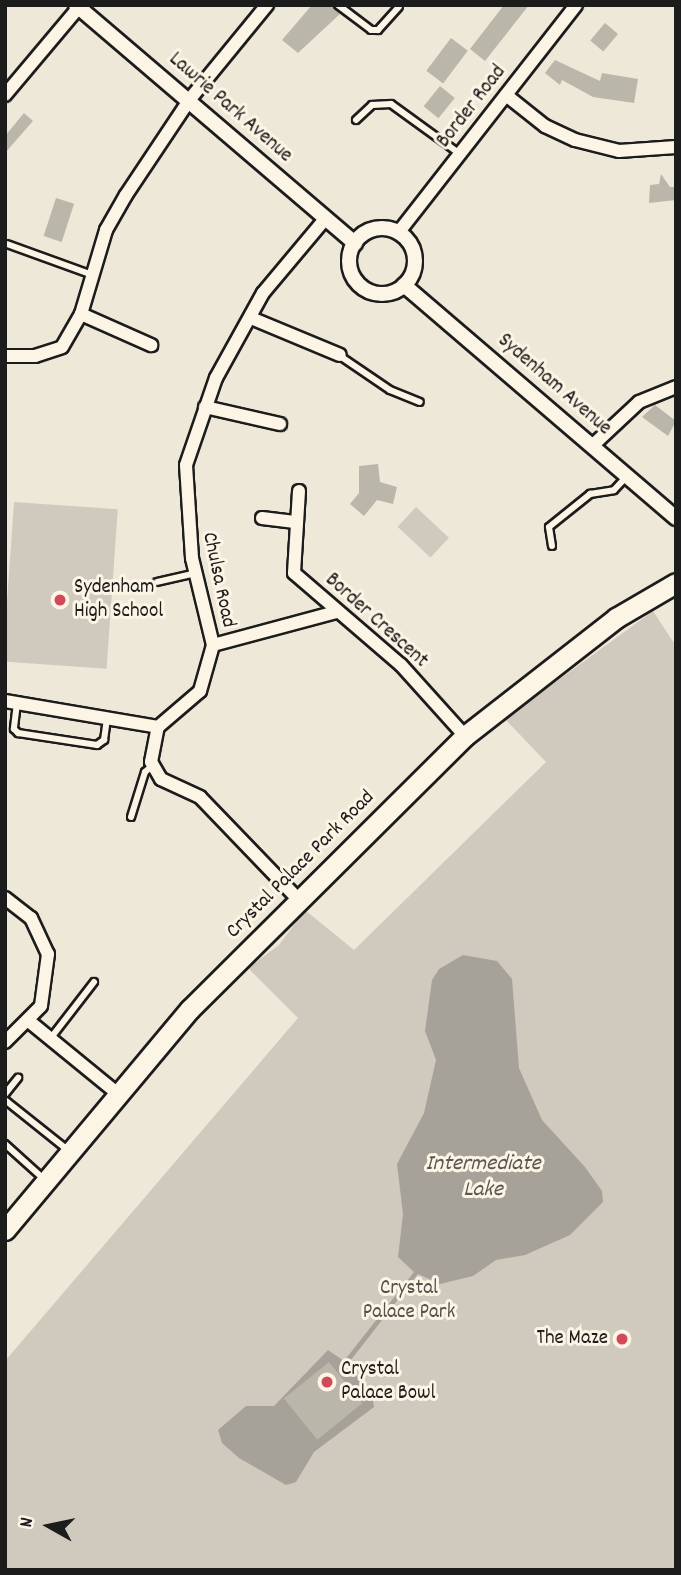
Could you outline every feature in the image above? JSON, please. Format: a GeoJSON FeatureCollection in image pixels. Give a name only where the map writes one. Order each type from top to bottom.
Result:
{"type":"FeatureCollection","features":[{"type":"Feature","properties":{"kind":"main road","name":"Crystal Palace Park Road"},"geometry":{"type":"LineString","coordinates":[[5,1230],[190,1009],[465,736],[616,618],[676,583]]}},
{"type":"Feature","properties":{"kind":"street"},"geometry":{"type":"LineString","coordinates":[[5,356],[35,356],[62,347],[81,314],[90,274],[125,195],[190,99],[267,5]]}},
{"type":"Feature","properties":{"kind":"street","name":"Border Road"},"geometry":{"type":"LineString","coordinates":[[398,233],[576,5]]}},
{"type":"Feature","properties":{"kind":"street"},"geometry":{"type":"LineString","coordinates":[[5,95],[78,6]]}},
{"type":"Feature","properties":{"kind":"street","name":"Lawrie Park Avenue"},"geometry":{"type":"LineString","coordinates":[[78,6],[190,99],[355,243]]}},
{"type":"Feature","properties":{"kind":"street"},"geometry":{"type":"LineString","coordinates":[[506,95],[545,126],[575,140],[618,151],[676,147]]}},
{"type":"Feature","properties":{"kind":"street","name":"Chulsa Road"},"geometry":{"type":"LineString","coordinates":[[158,727],[201,691],[213,645],[195,573],[186,465],[205,407],[262,293],[325,219]]}},
{"type":"Feature","properties":{"kind":"street"},"geometry":{"type":"LineString","coordinates":[[377,229],[398,233],[414,253],[413,270],[404,285],[380,294],[357,283],[350,268],[355,243],[377,229]]}},
{"type":"Feature","properties":{"kind":"street","name":"Sydenham Avenue"},"geometry":{"type":"LineString","coordinates":[[404,285],[676,518]]}},
{"type":"Feature","properties":{"kind":"street"},"geometry":{"type":"LineString","coordinates":[[81,314],[151,345]]}},
{"type":"Feature","properties":{"kind":"street"},"geometry":{"type":"LineString","coordinates":[[251,318],[340,355]]}},
{"type":"Feature","properties":{"kind":"street"},"geometry":{"type":"LineString","coordinates":[[592,446],[639,402],[676,387]]}},
{"type":"Feature","properties":{"kind":"street"},"geometry":{"type":"LineString","coordinates":[[205,407],[280,424]]}},
{"type":"Feature","properties":{"kind":"street","name":"Border Crescent"},"geometry":{"type":"LineString","coordinates":[[299,491],[293,522],[294,573],[336,612],[401,665],[465,736]]}},
{"type":"Feature","properties":{"kind":"street"},"geometry":{"type":"LineString","coordinates":[[262,518],[293,522]]}},
{"type":"Feature","properties":{"kind":"street"},"geometry":{"type":"LineString","coordinates":[[213,645],[230,644],[336,612]]}},
{"type":"Feature","properties":{"kind":"street"},"geometry":{"type":"LineString","coordinates":[[11,702],[158,727],[153,765],[161,779],[200,797],[298,899]]}},
{"type":"Feature","properties":{"kind":"street"},"geometry":{"type":"LineString","coordinates":[[5,898],[31,918],[48,954],[48,987],[30,1022],[5,1042]]}},
{"type":"Feature","properties":{"kind":"street"},"geometry":{"type":"LineString","coordinates":[[30,1022],[118,1094]]}},
{"type":"Feature","properties":{"kind":"lane"},"geometry":{"type":"LineString","coordinates":[[338,5],[371,30],[379,30],[399,7]]}},
{"type":"Feature","properties":{"kind":"lane"},"geometry":{"type":"LineString","coordinates":[[356,120],[372,105],[391,104],[460,154]]}},
{"type":"Feature","properties":{"kind":"lane"},"geometry":{"type":"LineString","coordinates":[[7,244],[90,274]]}},
{"type":"Feature","properties":{"kind":"lane"},"geometry":{"type":"LineString","coordinates":[[340,355],[390,390],[420,402]]}},
{"type":"Feature","properties":{"kind":"lane"},"geometry":{"type":"LineString","coordinates":[[552,545],[549,527],[590,494],[614,490],[627,476]]}},
{"type":"Feature","properties":{"kind":"lane"},"geometry":{"type":"LineString","coordinates":[[157,582],[195,573]]}},
{"type":"Feature","properties":{"kind":"lane"},"geometry":{"type":"LineString","coordinates":[[11,702],[15,732],[30,736],[97,745],[104,740],[107,718]]}},
{"type":"Feature","properties":{"kind":"lane"},"geometry":{"type":"LineString","coordinates":[[131,817],[145,772],[153,765]]}},
{"type":"Feature","properties":{"kind":"lane"},"geometry":{"type":"LineString","coordinates":[[50,1039],[94,982]]}},
{"type":"Feature","properties":{"kind":"lane"},"geometry":{"type":"LineString","coordinates":[[5,1094],[18,1078]]}},
{"type":"Feature","properties":{"kind":"lane"},"geometry":{"type":"LineString","coordinates":[[5,1100],[71,1152]]}},
{"type":"Feature","properties":{"kind":"lane"},"geometry":{"type":"LineString","coordinates":[[5,1144],[46,1182]]}},
{"type":"Feature","properties":{"kind":"green space","name":"Sydenham High School"},"geometry":{"type":"Polygon","coordinates":[[[14,502],[118,509],[107,669],[5,662],[14,502]]]}},
{"type":"Feature","properties":{"kind":"green space"},"geometry":{"type":"Polygon","coordinates":[[[416,507],[449,538],[430,557],[398,527],[416,507]]]}},
{"type":"Feature","properties":{"kind":"green space","name":"Crystal Palace Park"},"geometry":{"type":"Polygon","coordinates":[[[653,611],[676,646],[676,1570],[5,1570],[5,1361],[298,1018],[248,968],[279,945],[305,910],[354,950],[546,762],[505,719],[653,611]]]}},
{"type":"Feature","properties":{"kind":"water","name":"Intermediate Lake"},"geometry":{"type":"Polygon","coordinates":[[[463,955],[497,961],[512,979],[519,1068],[542,1120],[585,1167],[602,1191],[603,1202],[570,1235],[525,1255],[496,1260],[473,1276],[440,1284],[418,1274],[347,1365],[372,1393],[374,1407],[314,1452],[296,1482],[286,1485],[239,1458],[222,1443],[218,1430],[246,1406],[274,1406],[328,1350],[344,1361],[414,1272],[398,1257],[403,1214],[397,1164],[424,1113],[436,1060],[425,1031],[432,980],[439,969],[463,955]]]}},
{"type":"Feature","properties":{"kind":"building"},"geometry":{"type":"Polygon","coordinates":[[[312,5],[332,5],[340,14],[298,53],[282,40],[312,5]]]}},
{"type":"Feature","properties":{"kind":"building"},"geometry":{"type":"Polygon","coordinates":[[[504,5],[529,5],[485,61],[470,49],[504,5]]]}},
{"type":"Feature","properties":{"kind":"building"},"geometry":{"type":"Polygon","coordinates":[[[605,23],[618,34],[603,52],[590,41],[605,23]]]}},
{"type":"Feature","properties":{"kind":"building"},"geometry":{"type":"Polygon","coordinates":[[[451,38],[468,51],[443,83],[426,71],[451,38]]]}},
{"type":"Feature","properties":{"kind":"building"},"geometry":{"type":"Polygon","coordinates":[[[555,60],[600,81],[602,73],[638,79],[634,103],[593,97],[562,80],[560,85],[545,73],[555,60]]]}},
{"type":"Feature","properties":{"kind":"building"},"geometry":{"type":"Polygon","coordinates":[[[440,86],[455,98],[438,118],[424,106],[440,86]]]}},
{"type":"Feature","properties":{"kind":"building"},"geometry":{"type":"Polygon","coordinates":[[[24,113],[33,121],[5,153],[5,136],[24,113]]]}},
{"type":"Feature","properties":{"kind":"building"},"geometry":{"type":"Polygon","coordinates":[[[661,174],[670,187],[676,187],[676,200],[649,203],[650,185],[659,184],[661,174]]]}},
{"type":"Feature","properties":{"kind":"building"},"geometry":{"type":"Polygon","coordinates":[[[56,198],[74,204],[62,242],[44,236],[56,198]]]}},
{"type":"Feature","properties":{"kind":"building"},"geometry":{"type":"Polygon","coordinates":[[[655,405],[676,421],[668,436],[642,417],[655,405]]]}},
{"type":"Feature","properties":{"kind":"building"},"geometry":{"type":"Polygon","coordinates":[[[378,464],[380,482],[397,487],[393,504],[377,500],[364,516],[350,504],[359,493],[359,466],[378,464]]]}},
{"type":"Feature","properties":{"kind":"building","name":"Crystal Palace Bowl"},"geometry":{"type":"Polygon","coordinates":[[[329,1362],[362,1403],[317,1440],[284,1399],[329,1362]]]}},
{"type":"Feature","properties":{"kind":"place","name":"Sydenham High School"},"geometry":{"type":"Point","coordinates":[60,600]}},
{"type":"Feature","properties":{"kind":"place","name":"The Maze"},"geometry":{"type":"Point","coordinates":[622,1339]}},
{"type":"Feature","properties":{"kind":"place","name":"Crystal Palace Bowl"},"geometry":{"type":"Point","coordinates":[327,1382]}}]}
